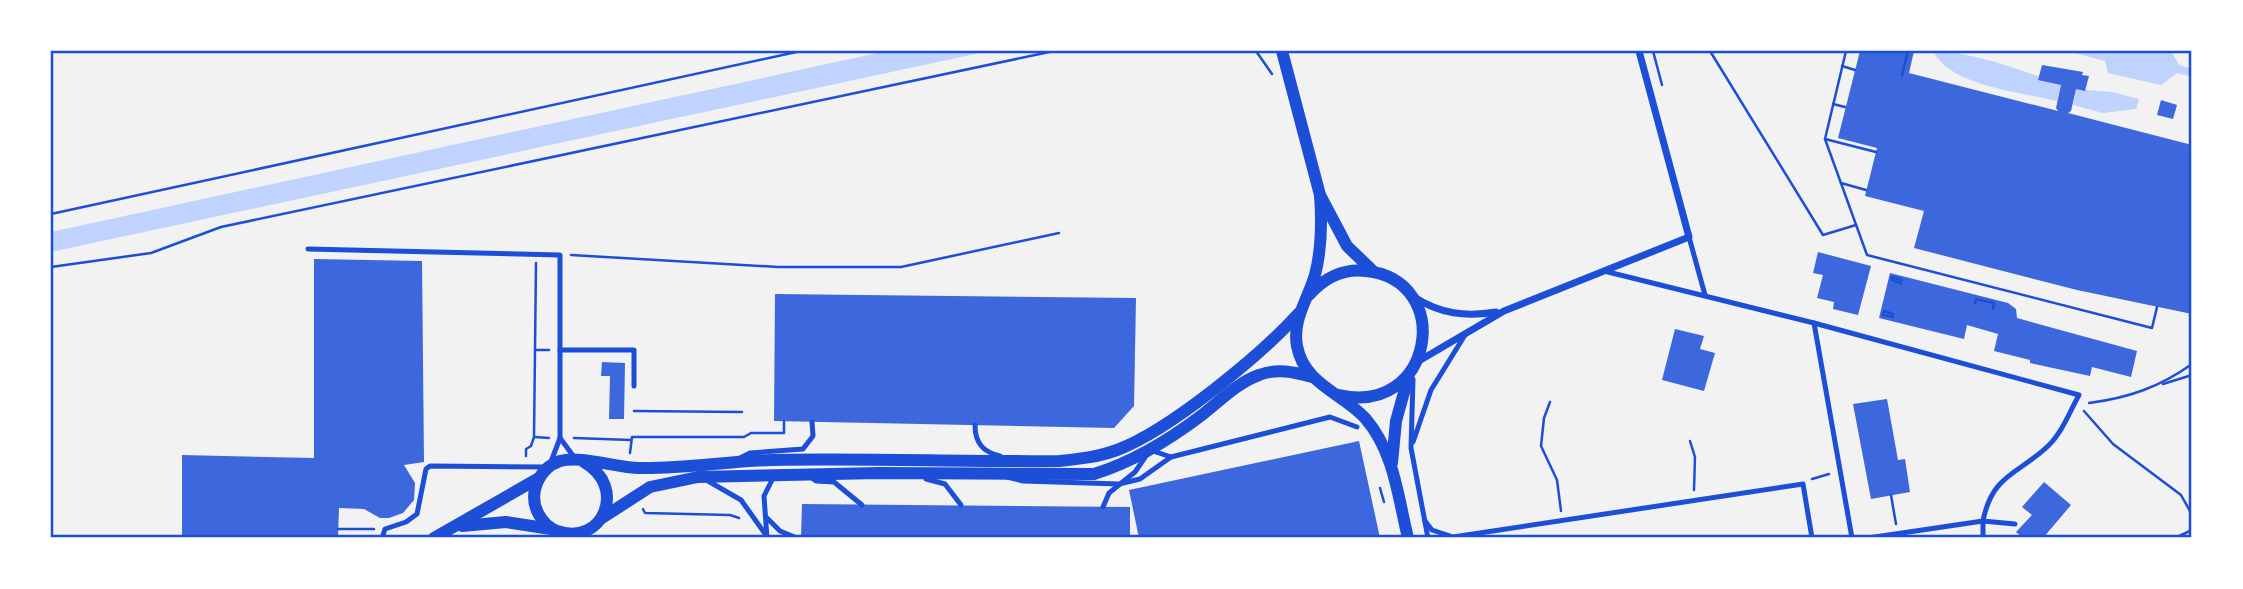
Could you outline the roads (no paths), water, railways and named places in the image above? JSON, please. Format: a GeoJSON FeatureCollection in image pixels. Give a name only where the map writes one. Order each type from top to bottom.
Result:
{"type":"FeatureCollection","features":[{"type":"Feature","properties":{"kind":"street"},"geometry":{"type":"LineString","coordinates":[[1282,51],[1320,195],[1347,246],[1375,272]]}},
{"type":"Feature","properties":{"kind":"street"},"geometry":{"type":"LineString","coordinates":[[1327,389],[1338,394],[1364,398],[1389,391],[1413,369],[1468,330],[1504,311],[1689,237],[1639,51]]}},
{"type":"Feature","properties":{"kind":"street"},"geometry":{"type":"LineString","coordinates":[[435,538],[539,478],[560,461],[640,468],[729,462],[1059,461],[1102,455],[1138,440],[1249,361],[1271,343],[1299,313],[1307,298],[1321,242],[1320,195]]}},
{"type":"Feature","properties":{"kind":"street"},"geometry":{"type":"LineString","coordinates":[[1307,298],[1325,280],[1336,274],[1362,270],[1393,280],[1409,293],[1447,312],[1482,315],[1504,311]]}},
{"type":"Feature","properties":{"kind":"street"},"geometry":{"type":"LineString","coordinates":[[1392,467],[1396,421],[1424,334],[1422,319],[1409,293]]}},
{"type":"Feature","properties":{"kind":"street"},"geometry":{"type":"LineString","coordinates":[[1299,313],[1297,347],[1312,377],[1365,418],[1379,438],[1392,467],[1408,538]]}},
{"type":"Feature","properties":{"kind":"street"},"geometry":{"type":"LineString","coordinates":[[452,528],[479,522],[506,522],[577,536],[650,487],[698,477],[878,473],[1094,474],[1119,466],[1150,450],[1253,378],[1282,371],[1312,377]]}},
{"type":"Feature","properties":{"kind":"street"},"geometry":{"type":"LineString","coordinates":[[580,461],[594,468],[607,487],[608,499],[599,521]]}},
{"type":"Feature","properties":{"kind":"street"},"geometry":{"type":"LineString","coordinates":[[539,478],[535,490],[538,513],[556,530]]}},
{"type":"Feature","properties":{"kind":"lane"},"geometry":{"type":"LineString","coordinates":[[1689,237],[1705,295]]}},
{"type":"Feature","properties":{"kind":"lane"},"geometry":{"type":"LineString","coordinates":[[308,249],[560,255],[564,438],[550,467],[430,466],[426,470],[416,514],[406,522],[386,529],[382,538]]}},
{"type":"Feature","properties":{"kind":"lane"},"geometry":{"type":"LineString","coordinates":[[1604,271],[1814,323],[2079,395],[2050,444],[2001,481],[1992,493],[1983,521],[1983,538]]}},
{"type":"Feature","properties":{"kind":"lane"},"geometry":{"type":"LineString","coordinates":[[1814,323],[1852,538]]}},
{"type":"Feature","properties":{"kind":"lane"},"geometry":{"type":"LineString","coordinates":[[1411,448],[1432,390],[1468,330]]}},
{"type":"Feature","properties":{"kind":"lane"},"geometry":{"type":"LineString","coordinates":[[560,350],[634,350],[634,386]]}},
{"type":"Feature","properties":{"kind":"lane"},"geometry":{"type":"LineString","coordinates":[[1413,369],[1411,448],[1428,538]]}},
{"type":"Feature","properties":{"kind":"lane"},"geometry":{"type":"LineString","coordinates":[[1003,475],[1023,481],[1119,484],[1140,479],[1171,457],[1330,417],[1357,427]]}},
{"type":"Feature","properties":{"kind":"lane"},"geometry":{"type":"LineString","coordinates":[[729,462],[750,453],[803,449],[813,436],[812,422]]}},
{"type":"Feature","properties":{"kind":"lane"},"geometry":{"type":"LineString","coordinates":[[975,425],[977,442],[989,453],[1059,461]]}},
{"type":"Feature","properties":{"kind":"lane"},"geometry":{"type":"LineString","coordinates":[[564,438],[580,461]]}},
{"type":"Feature","properties":{"kind":"lane"},"geometry":{"type":"LineString","coordinates":[[1103,507],[1109,493],[1135,472],[1150,450],[1171,457]]}},
{"type":"Feature","properties":{"kind":"lane"},"geometry":{"type":"LineString","coordinates":[[878,473],[891,478],[937,480],[952,490],[961,505]]}},
{"type":"Feature","properties":{"kind":"lane"},"geometry":{"type":"LineString","coordinates":[[765,537],[765,489],[769,482],[780,474]]}},
{"type":"Feature","properties":{"kind":"lane"},"geometry":{"type":"LineString","coordinates":[[807,474],[816,481],[834,482],[862,505]]}},
{"type":"Feature","properties":{"kind":"lane"},"geometry":{"type":"LineString","coordinates":[[698,477],[741,500],[765,537]]}},
{"type":"Feature","properties":{"kind":"lane"},"geometry":{"type":"LineString","coordinates":[[1424,521],[1432,530],[1453,537],[1803,484],[1812,538]]}},
{"type":"Feature","properties":{"kind":"lane"},"geometry":{"type":"LineString","coordinates":[[764,514],[773,527],[797,538]]}},
{"type":"Feature","properties":{"kind":"lane"},"geometry":{"type":"LineString","coordinates":[[1868,538],[1983,521],[2015,524]]}},
{"type":"Feature","properties":{"kind":"lane"},"geometry":{"type":"LineString","coordinates":[[1499,531],[1501,538]]}},
{"type":"Feature","properties":{"kind":"water"},"geometry":{"type":"Polygon","coordinates":[[[887,51],[989,51],[51,252],[51,232],[887,51]]]}},
{"type":"Feature","properties":{"kind":"water"},"geometry":{"type":"Polygon","coordinates":[[[1933,51],[1980,58],[2061,85],[2057,101],[1970,80],[1942,63],[1933,51]]]}},
{"type":"Feature","properties":{"kind":"water"},"geometry":{"type":"Polygon","coordinates":[[[2067,51],[2171,51],[2179,65],[2192,69],[2192,77],[2177,73],[2161,85],[2108,73],[2105,61],[2067,51]]]}},
{"type":"Feature","properties":{"kind":"water"},"geometry":{"type":"Polygon","coordinates":[[[2076,89],[2112,92],[2139,99],[2136,109],[2103,113],[2073,105],[2076,89]]]}}]}
